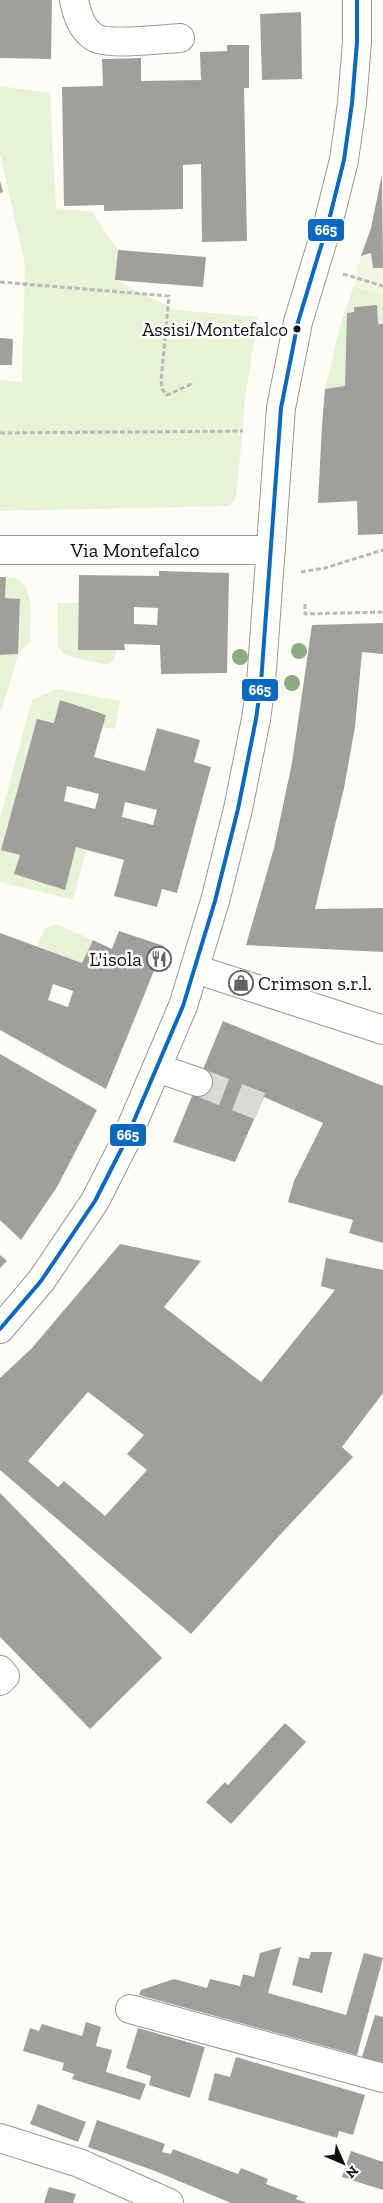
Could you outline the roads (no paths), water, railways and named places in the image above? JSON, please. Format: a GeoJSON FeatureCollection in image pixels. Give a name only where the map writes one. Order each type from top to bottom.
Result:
{"type":"FeatureCollection","features":[{"type":"Feature","properties":{"kind":"street"},"geometry":{"type":"LineString","coordinates":[[74,0],[78,16],[84,28],[94,38],[106,42],[180,38]]}},
{"type":"Feature","properties":{"kind":"street"},"geometry":{"type":"LineString","coordinates":[[0,1329],[40,1281],[85,1217],[112,1168],[183,1006],[222,873],[254,728],[261,684],[281,408],[298,322],[330,220],[347,138],[357,42],[357,0]]}},
{"type":"Feature","properties":{"kind":"street","name":"Via Montefalco"},"geometry":{"type":"LineString","coordinates":[[0,550],[271,550]]}},
{"type":"Feature","properties":{"kind":"street"},"geometry":{"type":"LineString","coordinates":[[195,969],[383,1030]]}},
{"type":"Feature","properties":{"kind":"street"},"geometry":{"type":"LineString","coordinates":[[157,1068],[198,1082]]}},
{"type":"Feature","properties":{"kind":"street"},"geometry":{"type":"LineString","coordinates":[[0,1670],[5,1676],[0,1681]]}},
{"type":"Feature","properties":{"kind":"street"},"geometry":{"type":"LineString","coordinates":[[130,2008],[383,2078]]}},
{"type":"Feature","properties":{"kind":"street"},"geometry":{"type":"LineString","coordinates":[[0,2138],[79,2163],[169,2203]]}},
{"type":"Feature","properties":{"kind":"tunnel"},"geometry":{"type":"LineString","coordinates":[[198,1082],[260,1106]]}},
{"type":"Feature","properties":{"kind":"place","name":"Assisi/Montefalco"},"geometry":{"type":"Point","coordinates":[297,329]}},
{"type":"Feature","properties":{"kind":"place","name":"L'isola"},"geometry":{"type":"Point","coordinates":[159,959]}},
{"type":"Feature","properties":{"kind":"place","name":"Crimson s.r.l."},"geometry":{"type":"Point","coordinates":[241,983]}}]}
